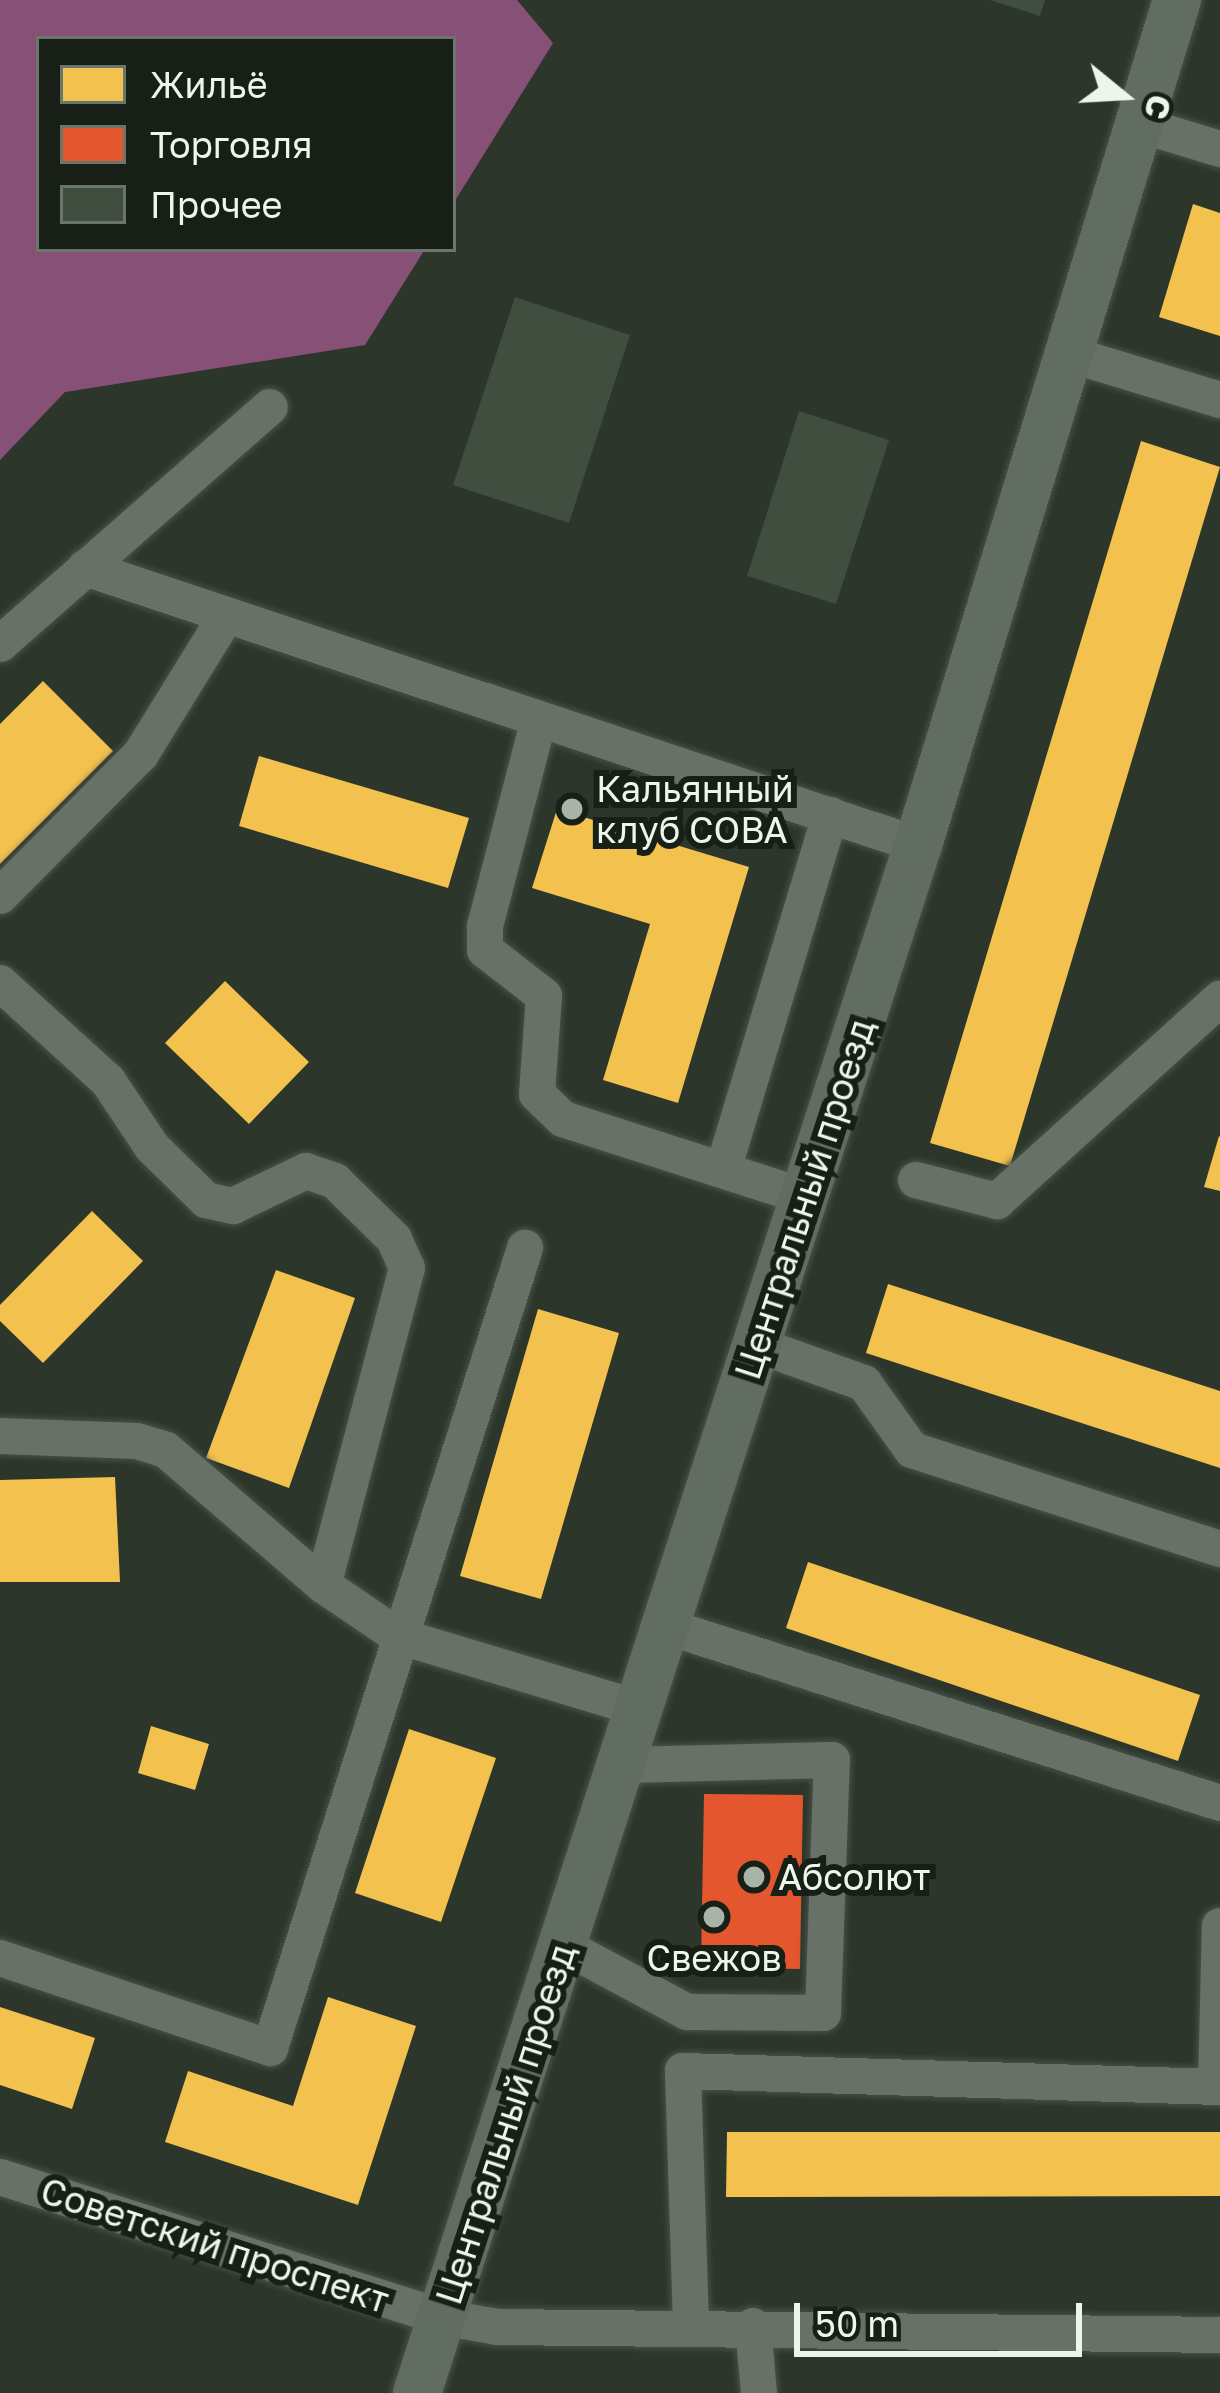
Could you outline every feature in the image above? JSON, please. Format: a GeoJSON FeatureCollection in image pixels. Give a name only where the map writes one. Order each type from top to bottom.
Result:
{"type":"FeatureCollection","features":[{"type":"Feature","properties":{"kind":"main road","name":"Центральный проезд"},"geometry":{"type":"LineString","coordinates":[[417,2393],[918,845],[1177,0]]}},
{"type":"Feature","properties":{"kind":"street"},"geometry":{"type":"LineString","coordinates":[[1138,124],[1220,149]]}},
{"type":"Feature","properties":{"kind":"street"},"geometry":{"type":"LineString","coordinates":[[1069,354],[1220,400]]}},
{"type":"Feature","properties":{"kind":"street"},"geometry":{"type":"LineString","coordinates":[[0,644],[270,407]]}},
{"type":"Feature","properties":{"kind":"street"},"geometry":{"type":"LineString","coordinates":[[85,568],[918,845]]}},
{"type":"Feature","properties":{"kind":"street"},"geometry":{"type":"LineString","coordinates":[[0,896],[141,754],[227,615]]}},
{"type":"Feature","properties":{"kind":"street"},"geometry":{"type":"LineString","coordinates":[[539,718],[485,927],[485,950],[544,996],[538,1094],[563,1118],[803,1196]]}},
{"type":"Feature","properties":{"kind":"street"},"geometry":{"type":"LineString","coordinates":[[722,1170],[830,815]]}},
{"type":"Feature","properties":{"kind":"street"},"geometry":{"type":"LineString","coordinates":[[0,983],[108,1081],[152,1147],[206,1200],[233,1205],[306,1171],[335,1180],[394,1239],[407,1268],[323,1585]]}},
{"type":"Feature","properties":{"kind":"street"},"geometry":{"type":"LineString","coordinates":[[916,1180],[998,1202],[1220,999]]}},
{"type":"Feature","properties":{"kind":"street"},"geometry":{"type":"LineString","coordinates":[[0,1958],[270,2048],[525,1248]]}},
{"type":"Feature","properties":{"kind":"street"},"geometry":{"type":"LineString","coordinates":[[757,1345],[863,1383],[912,1450],[1220,1549]]}},
{"type":"Feature","properties":{"kind":"street"},"geometry":{"type":"LineString","coordinates":[[0,1436],[137,1441],[166,1450],[323,1585],[398,1636],[642,1708]]}},
{"type":"Feature","properties":{"kind":"street"},"geometry":{"type":"LineString","coordinates":[[668,1627],[1220,1803]]}},
{"type":"Feature","properties":{"kind":"street"},"geometry":{"type":"LineString","coordinates":[[564,1946],[688,2012],[823,2013],[832,1760],[624,1765]]}},
{"type":"Feature","properties":{"kind":"street"},"geometry":{"type":"LineString","coordinates":[[692,2326],[682,2071],[1218,2086],[1220,1926]]}},
{"type":"Feature","properties":{"kind":"street","name":"Советский проспект"},"geometry":{"type":"LineString","coordinates":[[0,2177],[441,2317],[498,2327],[753,2326],[1220,2335]]}},
{"type":"Feature","properties":{"kind":"street"},"geometry":{"type":"LineString","coordinates":[[753,2326],[759,2393]]}},
{"type":"Feature","properties":{"kind":"shaded area"},"geometry":{"type":"Polygon","coordinates":[[[0,0],[517,0],[553,43],[456,199],[456,36],[36,36],[36,252],[423,252],[365,345],[65,392],[0,460],[0,0]]]}},
{"type":"Feature","properties":{"kind":"building: Жильё"},"geometry":{"type":"Polygon","coordinates":[[[1193,204],[1220,213],[1220,336],[1159,317],[1193,204]]]}},
{"type":"Feature","properties":{"kind":"building: Жильё"},"geometry":{"type":"Polygon","coordinates":[[[1141,441],[1220,467],[1010,1166],[930,1143],[1141,441]]]}},
{"type":"Feature","properties":{"kind":"building: Жильё"},"geometry":{"type":"Polygon","coordinates":[[[43,681],[113,751],[0,864],[0,724],[43,681]]]}},
{"type":"Feature","properties":{"kind":"building: Жильё"},"geometry":{"type":"Polygon","coordinates":[[[259,756],[469,818],[448,888],[239,826],[259,756]]]}},
{"type":"Feature","properties":{"kind":"building: Жильё"},"geometry":{"type":"Polygon","coordinates":[[[557,809],[749,867],[678,1103],[603,1080],[650,924],[532,888],[557,809]]]}},
{"type":"Feature","properties":{"kind":"building: Жильё"},"geometry":{"type":"Polygon","coordinates":[[[225,981],[309,1062],[249,1124],[165,1043],[225,981]]]}},
{"type":"Feature","properties":{"kind":"building: Жильё"},"geometry":{"type":"Polygon","coordinates":[[[1220,1137],[1220,1191],[1204,1187],[1220,1137]]]}},
{"type":"Feature","properties":{"kind":"building: Жильё"},"geometry":{"type":"Polygon","coordinates":[[[92,1211],[143,1261],[43,1363],[0,1321],[0,1305],[92,1211]]]}},
{"type":"Feature","properties":{"kind":"building: Жильё"},"geometry":{"type":"Polygon","coordinates":[[[276,1270],[355,1298],[289,1488],[206,1458],[276,1270]]]}},
{"type":"Feature","properties":{"kind":"building: Жильё"},"geometry":{"type":"Polygon","coordinates":[[[888,1284],[1220,1391],[1220,1468],[866,1353],[888,1284]]]}},
{"type":"Feature","properties":{"kind":"building: Жильё"},"geometry":{"type":"Polygon","coordinates":[[[538,1309],[619,1333],[541,1599],[460,1576],[538,1309]]]}},
{"type":"Feature","properties":{"kind":"building: Жильё"},"geometry":{"type":"Polygon","coordinates":[[[115,1477],[120,1582],[0,1582],[0,1480],[115,1477]]]}},
{"type":"Feature","properties":{"kind":"building: Жильё"},"geometry":{"type":"Polygon","coordinates":[[[808,1562],[1200,1695],[1178,1761],[786,1628],[808,1562]]]}},
{"type":"Feature","properties":{"kind":"building: Жильё"},"geometry":{"type":"Polygon","coordinates":[[[151,1726],[209,1744],[195,1790],[138,1773],[151,1726]]]}},
{"type":"Feature","properties":{"kind":"building: Жильё"},"geometry":{"type":"Polygon","coordinates":[[[409,1729],[496,1758],[441,1922],[355,1893],[409,1729]]]}},
{"type":"Feature","properties":{"kind":"building: Жильё"},"geometry":{"type":"Polygon","coordinates":[[[328,1997],[416,2026],[358,2205],[165,2142],[188,2071],[293,2106],[328,1997]]]}},
{"type":"Feature","properties":{"kind":"building: Жильё"},"geometry":{"type":"Polygon","coordinates":[[[0,2007],[95,2038],[72,2109],[0,2085],[0,2007]]]}},
{"type":"Feature","properties":{"kind":"building: Жильё"},"geometry":{"type":"Polygon","coordinates":[[[727,2132],[1220,2132],[1220,2196],[726,2197],[727,2132]]]}},
{"type":"Feature","properties":{"kind":"building: Торговля"},"geometry":{"type":"Polygon","coordinates":[[[704,1794],[803,1795],[800,1969],[701,1967],[704,1794]]]}},
{"type":"Feature","properties":{"kind":"building: Прочее"},"geometry":{"type":"Polygon","coordinates":[[[990,0],[1045,0],[1040,16],[990,0]]]}},
{"type":"Feature","properties":{"kind":"building: Прочее"},"geometry":{"type":"Polygon","coordinates":[[[515,297],[630,335],[569,523],[453,485],[515,297]]]}},
{"type":"Feature","properties":{"kind":"building: Прочее"},"geometry":{"type":"Polygon","coordinates":[[[799,411],[889,440],[836,604],[747,576],[799,411]]]}},
{"type":"Feature","properties":{"kind":"place","name":"Кальянный клуб СОВА"},"geometry":{"type":"Point","coordinates":[572,809]}},
{"type":"Feature","properties":{"kind":"place","name":"Абсолют"},"geometry":{"type":"Point","coordinates":[754,1877]}},
{"type":"Feature","properties":{"kind":"place","name":"Свежов"},"geometry":{"type":"Point","coordinates":[714,1917]}}]}
